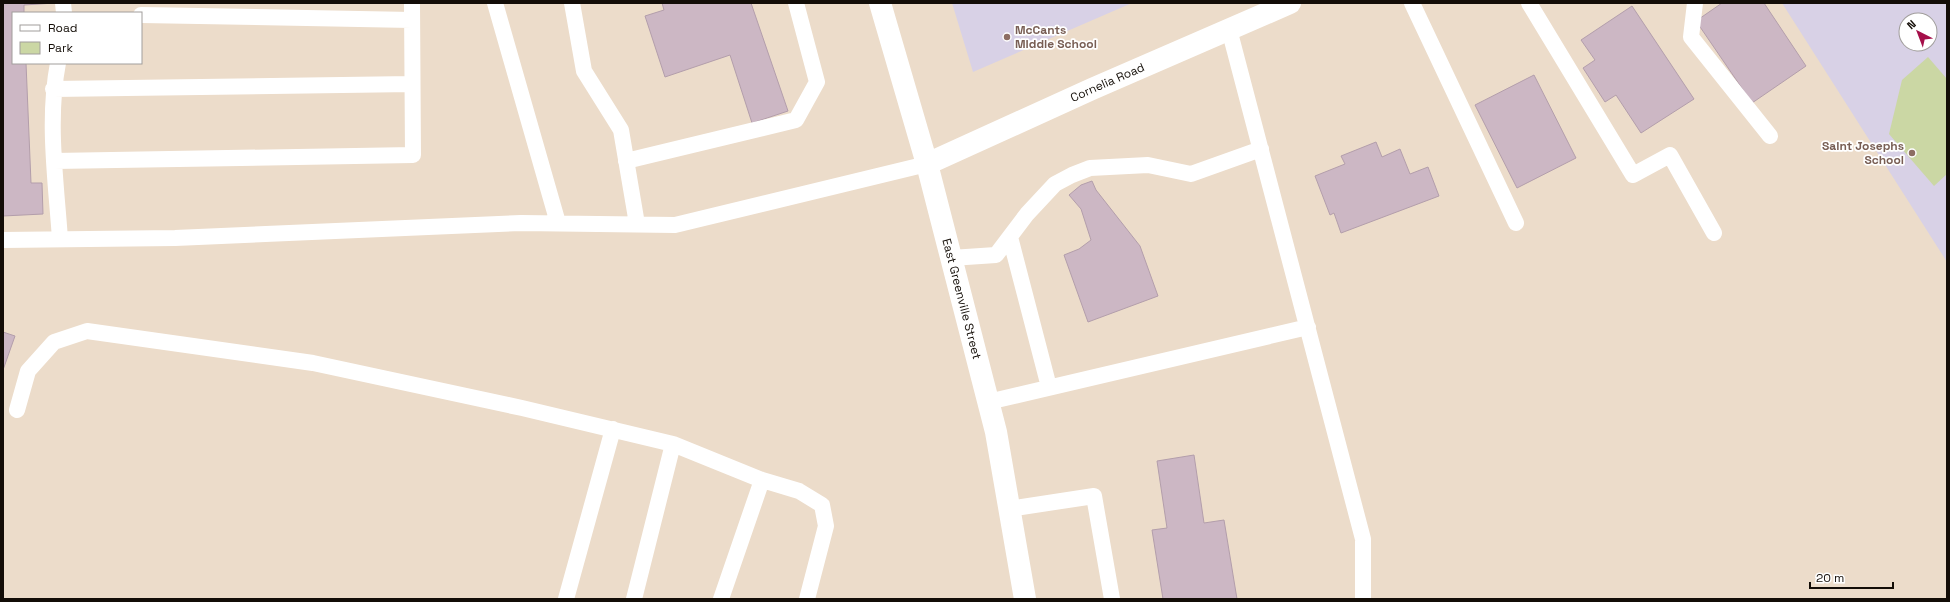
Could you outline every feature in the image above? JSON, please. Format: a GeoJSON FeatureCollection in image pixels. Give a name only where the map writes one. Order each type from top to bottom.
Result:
{"type":"FeatureCollection","features":[{"type":"Feature","properties":{"kind":"main road","name":"East Greenville Street"},"geometry":{"type":"LineString","coordinates":[[880,3],[927,164],[996,432],[1024,599]]}},
{"type":"Feature","properties":{"kind":"main road","name":"Cornelia Road"},"geometry":{"type":"LineString","coordinates":[[927,164],[1290,3]]}},
{"type":"Feature","properties":{"kind":"lane"},"geometry":{"type":"LineString","coordinates":[[54,161],[413,155],[412,3]]}},
{"type":"Feature","properties":{"kind":"lane"},"geometry":{"type":"LineString","coordinates":[[495,3],[558,223]]}},
{"type":"Feature","properties":{"kind":"lane"},"geometry":{"type":"LineString","coordinates":[[572,3],[584,71],[621,130],[637,224]]}},
{"type":"Feature","properties":{"kind":"lane"},"geometry":{"type":"LineString","coordinates":[[626,161],[796,120],[817,82],[796,3]]}},
{"type":"Feature","properties":{"kind":"lane"},"geometry":{"type":"LineString","coordinates":[[1412,3],[1516,222]]}},
{"type":"Feature","properties":{"kind":"lane"},"geometry":{"type":"LineString","coordinates":[[1529,3],[1633,174],[1670,155],[1714,234]]}},
{"type":"Feature","properties":{"kind":"lane"},"geometry":{"type":"LineString","coordinates":[[1695,3],[1691,37],[1770,136]]}},
{"type":"Feature","properties":{"kind":"lane"},"geometry":{"type":"LineString","coordinates":[[142,15],[412,20]]}},
{"type":"Feature","properties":{"kind":"lane"},"geometry":{"type":"LineString","coordinates":[[1229,29],[1363,539],[1363,599]]}},
{"type":"Feature","properties":{"kind":"lane"},"geometry":{"type":"LineString","coordinates":[[58,64],[53,89],[54,161],[60,239]]}},
{"type":"Feature","properties":{"kind":"lane"},"geometry":{"type":"LineString","coordinates":[[53,89],[412,84]]}},
{"type":"Feature","properties":{"kind":"lane"},"geometry":{"type":"LineString","coordinates":[[951,258],[996,255],[1028,214],[1055,184],[1072,174],[1090,168],[1148,165],[1191,174],[1261,149]]}},
{"type":"Feature","properties":{"kind":"lane"},"geometry":{"type":"LineString","coordinates":[[3,240],[175,238],[521,223],[675,225],[927,164]]}},
{"type":"Feature","properties":{"kind":"lane"},"geometry":{"type":"LineString","coordinates":[[1010,237],[1049,387]]}},
{"type":"Feature","properties":{"kind":"lane"},"geometry":{"type":"LineString","coordinates":[[988,402],[1308,327]]}},
{"type":"Feature","properties":{"kind":"lane"},"geometry":{"type":"LineString","coordinates":[[17,410],[28,371],[54,342],[86,331],[312,363],[613,429],[673,444],[762,480],[799,491],[822,505],[826,526],[807,599]]}},
{"type":"Feature","properties":{"kind":"lane"},"geometry":{"type":"LineString","coordinates":[[566,599],[613,429]]}},
{"type":"Feature","properties":{"kind":"lane"},"geometry":{"type":"LineString","coordinates":[[634,599],[673,444]]}},
{"type":"Feature","properties":{"kind":"lane"},"geometry":{"type":"LineString","coordinates":[[721,599],[762,480]]}},
{"type":"Feature","properties":{"kind":"lane"},"geometry":{"type":"LineString","coordinates":[[1009,510],[1094,496],[1112,599]]}},
{"type":"Feature","properties":{"kind":"shaded area","name":"McCants Middle School"},"geometry":{"type":"Polygon","coordinates":[[[952,3],[1132,3],[973,72],[952,3]]]}},
{"type":"Feature","properties":{"kind":"shaded area","name":"Saint Josephs School"},"geometry":{"type":"Polygon","coordinates":[[[1782,3],[1947,3],[1947,262],[1782,3]]]}},
{"type":"Feature","properties":{"kind":"green space"},"geometry":{"type":"Polygon","coordinates":[[[1928,57],[1947,79],[1947,174],[1934,186],[1889,134],[1902,80],[1928,57]]]}},
{"type":"Feature","properties":{"kind":"building"},"geometry":{"type":"Polygon","coordinates":[[[3,3],[55,3],[24,5],[24,12],[12,12],[12,64],[26,64],[31,183],[42,183],[43,214],[3,216],[3,3]]]}},
{"type":"Feature","properties":{"kind":"building"},"geometry":{"type":"Polygon","coordinates":[[[662,3],[751,3],[788,111],[752,123],[730,55],[665,77],[645,16],[664,10],[662,3]]]}},
{"type":"Feature","properties":{"kind":"building"},"geometry":{"type":"Polygon","coordinates":[[[1722,3],[1764,3],[1806,66],[1752,103],[1696,21],[1722,3]]]}},
{"type":"Feature","properties":{"kind":"building"},"geometry":{"type":"Polygon","coordinates":[[[1632,6],[1694,99],[1641,133],[1616,95],[1605,102],[1583,68],[1595,60],[1581,40],[1632,6]]]}},
{"type":"Feature","properties":{"kind":"building"},"geometry":{"type":"Polygon","coordinates":[[[1534,75],[1576,158],[1517,188],[1475,105],[1534,75]]]}},
{"type":"Feature","properties":{"kind":"building"},"geometry":{"type":"Polygon","coordinates":[[[1376,142],[1382,157],[1400,149],[1410,174],[1428,167],[1439,196],[1341,233],[1334,213],[1330,215],[1315,176],[1345,164],[1341,156],[1376,142]]]}},
{"type":"Feature","properties":{"kind":"building"},"geometry":{"type":"Polygon","coordinates":[[[1092,181],[1096,190],[1140,246],[1158,296],[1088,322],[1064,255],[1079,249],[1091,240],[1081,209],[1069,195],[1081,185],[1092,181]]]}},
{"type":"Feature","properties":{"kind":"building"},"geometry":{"type":"Polygon","coordinates":[[[3,332],[15,336],[3,370],[3,332]]]}},
{"type":"Feature","properties":{"kind":"building"},"geometry":{"type":"Polygon","coordinates":[[[1194,455],[1204,523],[1224,520],[1237,599],[1163,599],[1152,530],[1167,528],[1157,461],[1194,455]]]}},
{"type":"Feature","properties":{"kind":"place","name":"McCants Middle School"},"geometry":{"type":"Point","coordinates":[1007,37]}},
{"type":"Feature","properties":{"kind":"place","name":"Saint Josephs School"},"geometry":{"type":"Point","coordinates":[1912,153]}}]}
